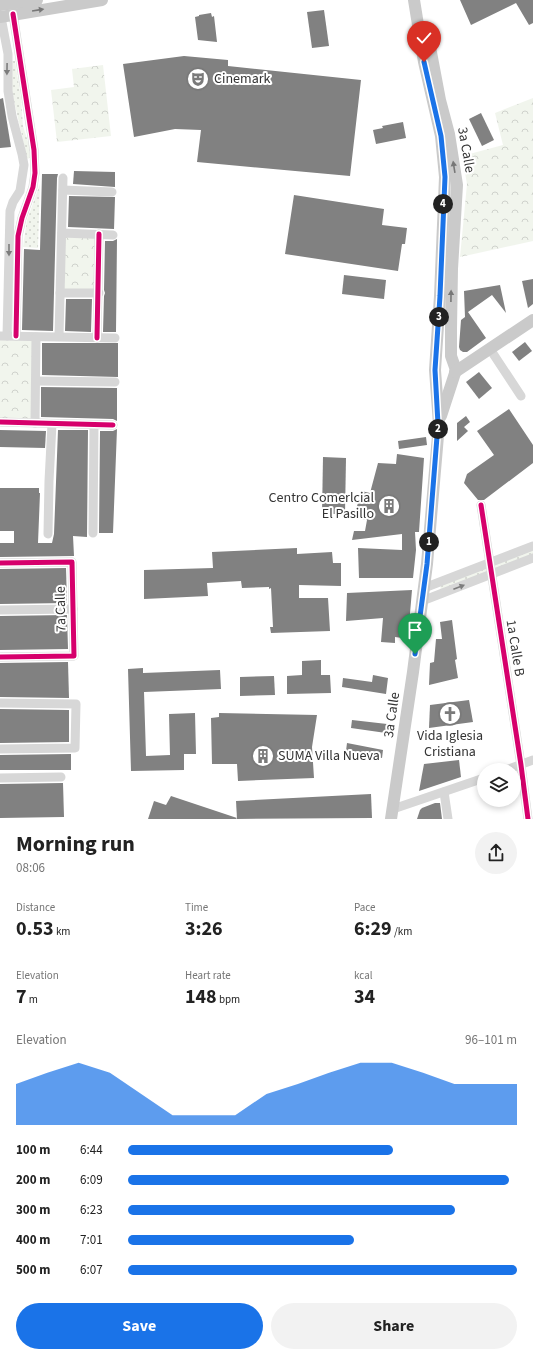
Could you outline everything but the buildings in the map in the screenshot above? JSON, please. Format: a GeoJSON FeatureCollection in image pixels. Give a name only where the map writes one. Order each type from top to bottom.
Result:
{"type":"FeatureCollection","features":[{"type":"Feature","properties":{"kind":"main road"},"geometry":{"type":"LineString","coordinates":[[0,13],[25,1],[37,0]]}},
{"type":"Feature","properties":{"kind":"main road"},"geometry":{"type":"LineString","coordinates":[[0,13],[13,14],[102,0]]}},
{"type":"Feature","properties":{"kind":"main road","name":"3a Calle"},"geometry":{"type":"LineString","coordinates":[[392,814],[424,588],[431,520],[438,424],[436,373],[445,177],[441,136],[424,62],[414,0]]}},
{"type":"Feature","properties":{"kind":"main road","name":"3a Calle"},"geometry":{"type":"LineString","coordinates":[[422,0],[440,100],[449,134],[457,185],[452,269],[451,349],[452,360],[456,368],[438,424]]}},
{"type":"Feature","properties":{"kind":"main road"},"geometry":{"type":"LineString","coordinates":[[436,373],[439,378],[448,380],[533,320]]}},
{"type":"Feature","properties":{"kind":"main road"},"geometry":{"type":"LineString","coordinates":[[451,349],[455,357],[460,361],[473,361]]}},
{"type":"Feature","properties":{"kind":"street"},"geometry":{"type":"LineString","coordinates":[[0,13],[8,54],[8,91],[23,163],[20,190],[10,211],[14,236],[8,336],[115,338]]}},
{"type":"Feature","properties":{"kind":"street"},"geometry":{"type":"LineString","coordinates":[[13,14],[36,173],[31,194],[14,236]]}},
{"type":"Feature","properties":{"kind":"street"},"geometry":{"type":"LineString","coordinates":[[8,54],[19,53]]}},
{"type":"Feature","properties":{"kind":"street"},"geometry":{"type":"LineString","coordinates":[[23,163],[35,162]]}},
{"type":"Feature","properties":{"kind":"street"},"geometry":{"type":"LineString","coordinates":[[59,336],[63,178]]}},
{"type":"Feature","properties":{"kind":"street"},"geometry":{"type":"LineString","coordinates":[[20,190],[31,194]]}},
{"type":"Feature","properties":{"kind":"street"},"geometry":{"type":"LineString","coordinates":[[63,190],[112,192]]}},
{"type":"Feature","properties":{"kind":"street"},"geometry":{"type":"LineString","coordinates":[[62,233],[113,235]]}},
{"type":"Feature","properties":{"kind":"street"},"geometry":{"type":"LineString","coordinates":[[97,338],[99,234]]}},
{"type":"Feature","properties":{"kind":"street"},"geometry":{"type":"LineString","coordinates":[[60,293],[99,293]]}},
{"type":"Feature","properties":{"kind":"street"},"geometry":{"type":"LineString","coordinates":[[35,423],[36,337]]}},
{"type":"Feature","properties":{"kind":"street"},"geometry":{"type":"LineString","coordinates":[[490,349],[521,396]]}},
{"type":"Feature","properties":{"kind":"street"},"geometry":{"type":"LineString","coordinates":[[36,381],[115,382]]}},
{"type":"Feature","properties":{"kind":"street"},"geometry":{"type":"LineString","coordinates":[[0,422],[113,425]]}},
{"type":"Feature","properties":{"kind":"street"},"geometry":{"type":"LineString","coordinates":[[48,534],[49,467],[52,424]]}},
{"type":"Feature","properties":{"kind":"street"},"geometry":{"type":"LineString","coordinates":[[93,534],[94,425]]}},
{"type":"Feature","properties":{"kind":"street","name":"1a Calle B"},"geometry":{"type":"LineString","coordinates":[[481,505],[521,763]]}},
{"type":"Feature","properties":{"kind":"street"},"geometry":{"type":"LineString","coordinates":[[424,588],[533,546]]}},
{"type":"Feature","properties":{"kind":"street"},"geometry":{"type":"LineString","coordinates":[[422,601],[533,558]]}},
{"type":"Feature","properties":{"kind":"street","name":"7a Calle"},"geometry":{"type":"LineString","coordinates":[[0,563],[72,562],[74,656],[0,657]]}},
{"type":"Feature","properties":{"kind":"street"},"geometry":{"type":"LineString","coordinates":[[0,610],[73,609]]}},
{"type":"Feature","properties":{"kind":"street"},"geometry":{"type":"LineString","coordinates":[[0,703],[76,704],[75,748],[0,749]]}},
{"type":"Feature","properties":{"kind":"street"},"geometry":{"type":"LineString","coordinates":[[521,765],[533,760]]}},
{"type":"Feature","properties":{"kind":"street","name":"1a Calle B"},"geometry":{"type":"LineString","coordinates":[[521,765],[528,819]]}},
{"type":"Feature","properties":{"kind":"street"},"geometry":{"type":"LineString","coordinates":[[0,778],[61,777]]}},
{"type":"Feature","properties":{"kind":"street"},"geometry":{"type":"LineString","coordinates":[[392,814],[444,792],[477,780]]}},
{"type":"Feature","properties":{"kind":"street"},"geometry":{"type":"LineString","coordinates":[[444,792],[448,819]]}},
{"type":"Feature","properties":{"kind":"green space"},"geometry":{"type":"Polygon","coordinates":[[[12,61],[15,61],[21,98],[23,126],[29,145],[30,157],[28,159],[12,92],[12,61]]]}},
{"type":"Feature","properties":{"kind":"green space"},"geometry":{"type":"Polygon","coordinates":[[[103,65],[111,136],[57,142],[51,90],[74,87],[72,69],[103,65]]]}},
{"type":"Feature","properties":{"kind":"green space"},"geometry":{"type":"Polygon","coordinates":[[[533,98],[533,241],[460,257],[467,184],[462,156],[503,145],[495,113],[533,98]]]}},
{"type":"Feature","properties":{"kind":"green space"},"geometry":{"type":"Polygon","coordinates":[[[40,184],[38,248],[23,247],[27,220],[40,184]]]}},
{"type":"Feature","properties":{"kind":"green space"},"geometry":{"type":"Polygon","coordinates":[[[65,237],[97,238],[95,291],[64,290],[65,237]]]}},
{"type":"Feature","properties":{"kind":"green space"},"geometry":{"type":"Polygon","coordinates":[[[0,340],[33,341],[31,419],[0,418],[0,340]]]}},
{"type":"Feature","properties":{"kind":"green space"},"geometry":{"type":"Polygon","coordinates":[[[533,546],[533,558],[440,594],[441,582],[533,546]]]}},
{"type":"Feature","properties":{"kind":"cycle path"},"geometry":{"type":"LineString","coordinates":[[13,14],[34,150],[35,173],[33,187],[22,218],[18,236],[16,336]]}},
{"type":"Feature","properties":{"kind":"cycle path"},"geometry":{"type":"LineString","coordinates":[[97,338],[99,234]]}},
{"type":"Feature","properties":{"kind":"cycle path"},"geometry":{"type":"LineString","coordinates":[[0,422],[113,425]]}},
{"type":"Feature","properties":{"kind":"cycle path"},"geometry":{"type":"LineString","coordinates":[[481,505],[528,819]]}},
{"type":"Feature","properties":{"kind":"cycle path"},"geometry":{"type":"LineString","coordinates":[[0,563],[72,562],[74,656],[0,657]]}},
{"type":"Feature","properties":{"kind":"place","name":"Cinemark"},"geometry":{"type":"Point","coordinates":[198,79]}},
{"type":"Feature","properties":{"kind":"place","name":"Centro Comerlcial El Pasillo"},"geometry":{"type":"Point","coordinates":[389,506]}},
{"type":"Feature","properties":{"kind":"place","name":"Vida Iglesia Cristiana"},"geometry":{"type":"Point","coordinates":[450,714]}},
{"type":"Feature","properties":{"kind":"place","name":"SUMA Villa Nueva"},"geometry":{"type":"Point","coordinates":[263,756]}},
{"type":"Feature","properties":{"kind":"route"},"geometry":{"type":"LineString","coordinates":[[415,654],[427,564],[438,424],[435,370],[437,363],[445,177],[441,136],[424,62]]}}]}
